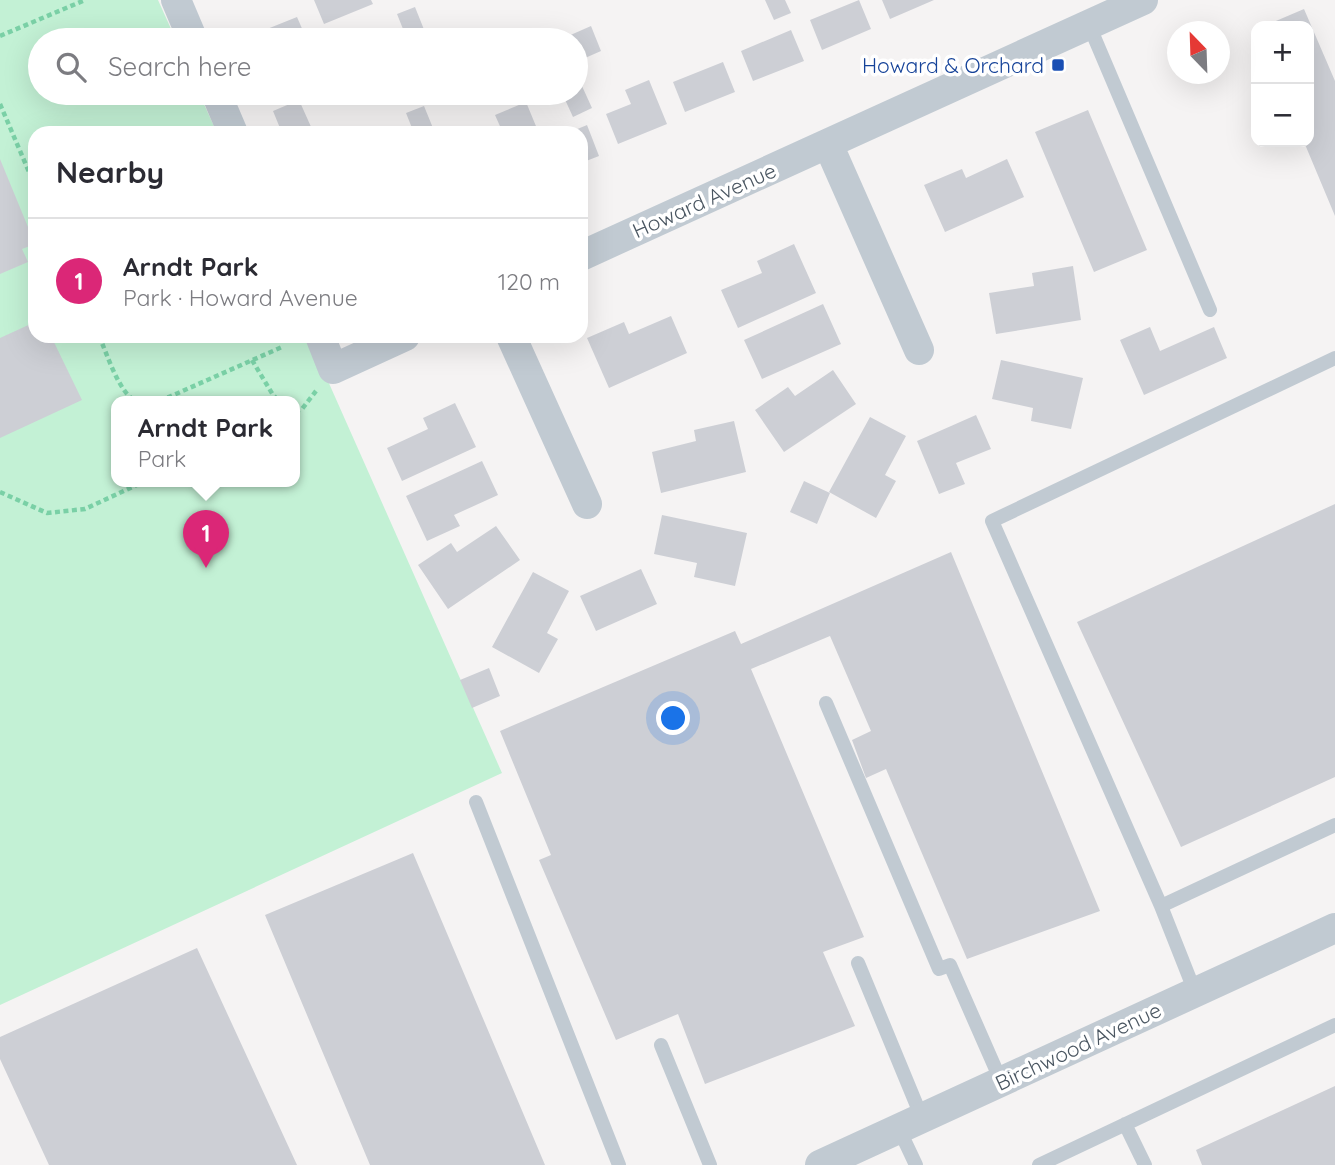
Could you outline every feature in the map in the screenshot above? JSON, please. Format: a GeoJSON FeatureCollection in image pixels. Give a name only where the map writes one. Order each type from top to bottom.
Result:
{"type":"FeatureCollection","features":[{"type":"Feature","properties":{"kind":"street"},"geometry":{"type":"LineString","coordinates":[[176,0],[188,28]]}},
{"type":"Feature","properties":{"kind":"street","name":"Howard Avenue"},"geometry":{"type":"LineString","coordinates":[[588,253],[828,144],[1095,15],[1143,0]]}},
{"type":"Feature","properties":{"kind":"street"},"geometry":{"type":"LineString","coordinates":[[221,105],[230,126]]}},
{"type":"Feature","properties":{"kind":"street"},"geometry":{"type":"LineString","coordinates":[[828,144],[919,350]]}},
{"type":"Feature","properties":{"kind":"street"},"geometry":{"type":"LineString","coordinates":[[323,343],[333,369],[390,343]]}},
{"type":"Feature","properties":{"kind":"street"},"geometry":{"type":"LineString","coordinates":[[515,343],[587,503]]}},
{"type":"Feature","properties":{"kind":"street","name":"Birchwood Avenue"},"geometry":{"type":"LineString","coordinates":[[830,1163],[1335,928]]}},
{"type":"Feature","properties":{"kind":"lane"},"geometry":{"type":"LineString","coordinates":[[1095,15],[1210,310]]}},
{"type":"Feature","properties":{"kind":"lane"},"geometry":{"type":"LineString","coordinates":[[1195,992],[1161,906],[992,521],[1335,358]]}},
{"type":"Feature","properties":{"kind":"lane"},"geometry":{"type":"LineString","coordinates":[[827,703],[939,969],[950,965],[1001,1082]]}},
{"type":"Feature","properties":{"kind":"lane"},"geometry":{"type":"LineString","coordinates":[[476,802],[619,1165]]}},
{"type":"Feature","properties":{"kind":"lane"},"geometry":{"type":"LineString","coordinates":[[1161,906],[1335,825]]}},
{"type":"Feature","properties":{"kind":"lane"},"geometry":{"type":"LineString","coordinates":[[858,962],[911,1124],[916,1165]]}},
{"type":"Feature","properties":{"kind":"lane"},"geometry":{"type":"LineString","coordinates":[[1040,1165],[1335,1025]]}},
{"type":"Feature","properties":{"kind":"lane"},"geometry":{"type":"LineString","coordinates":[[661,1045],[710,1165]]}},
{"type":"Feature","properties":{"kind":"lane"},"geometry":{"type":"LineString","coordinates":[[1125,1124],[1145,1165]]}},
{"type":"Feature","properties":{"kind":"path"},"geometry":{"type":"LineString","coordinates":[[0,36],[85,0]]}},
{"type":"Feature","properties":{"kind":"path"},"geometry":{"type":"LineString","coordinates":[[0,104],[28,170]]}},
{"type":"Feature","properties":{"kind":"path"},"geometry":{"type":"LineString","coordinates":[[102,343],[121,386],[129,396]]}},
{"type":"Feature","properties":{"kind":"path"},"geometry":{"type":"LineString","coordinates":[[171,396],[282,347]]}},
{"type":"Feature","properties":{"kind":"path"},"geometry":{"type":"LineString","coordinates":[[252,360],[274,396]]}},
{"type":"Feature","properties":{"kind":"path"},"geometry":{"type":"LineString","coordinates":[[0,492],[47,513],[85,509],[132,487]]}},
{"type":"Feature","properties":{"kind":"green space"},"geometry":{"type":"Polygon","coordinates":[[[0,0],[158,0],[171,28],[28,28],[28,105],[204,105],[214,126],[28,126],[28,343],[311,343],[502,773],[0,1005],[0,0]]]}},
{"type":"Feature","properties":{"kind":"building"},"geometry":{"type":"Polygon","coordinates":[[[314,0],[371,0],[373,4],[324,24],[314,0]]]}},
{"type":"Feature","properties":{"kind":"building"},"geometry":{"type":"Polygon","coordinates":[[[765,0],[785,0],[791,13],[774,20],[765,0]]]}},
{"type":"Feature","properties":{"kind":"building"},"geometry":{"type":"Polygon","coordinates":[[[859,0],[871,29],[822,50],[810,20],[859,0]]]}},
{"type":"Feature","properties":{"kind":"building"},"geometry":{"type":"Polygon","coordinates":[[[882,0],[934,0],[890,19],[882,0]]]}},
{"type":"Feature","properties":{"kind":"building"},"geometry":{"type":"Polygon","coordinates":[[[415,7],[423,28],[403,28],[397,14],[415,7]]]}},
{"type":"Feature","properties":{"kind":"building"},"geometry":{"type":"Polygon","coordinates":[[[1304,9],[1309,21],[1276,21],[1304,9]]]}},
{"type":"Feature","properties":{"kind":"building"},"geometry":{"type":"Polygon","coordinates":[[[297,17],[302,28],[270,28],[297,17]]]}},
{"type":"Feature","properties":{"kind":"building"},"geometry":{"type":"Polygon","coordinates":[[[591,26],[601,51],[588,57],[588,28],[591,26]]]}},
{"type":"Feature","properties":{"kind":"building"},"geometry":{"type":"Polygon","coordinates":[[[791,30],[804,61],[753,81],[741,51],[791,30]]]}},
{"type":"Feature","properties":{"kind":"building"},"geometry":{"type":"Polygon","coordinates":[[[1314,32],[1335,81],[1335,216],[1306,147],[1314,147],[1314,32]]]}},
{"type":"Feature","properties":{"kind":"building"},"geometry":{"type":"Polygon","coordinates":[[[723,62],[735,92],[685,112],[673,82],[723,62]]]}},
{"type":"Feature","properties":{"kind":"building"},"geometry":{"type":"Polygon","coordinates":[[[649,80],[667,124],[618,144],[606,114],[631,104],[625,90],[649,80]]]}},
{"type":"Feature","properties":{"kind":"building"},"geometry":{"type":"Polygon","coordinates":[[[588,99],[592,108],[573,117],[568,105],[588,105],[588,99]]]}},
{"type":"Feature","properties":{"kind":"building"},"geometry":{"type":"Polygon","coordinates":[[[287,105],[301,105],[311,126],[279,126],[273,111],[287,105]]]}},
{"type":"Feature","properties":{"kind":"building"},"geometry":{"type":"Polygon","coordinates":[[[519,105],[527,105],[536,126],[500,126],[495,115],[519,105]]]}},
{"type":"Feature","properties":{"kind":"building"},"geometry":{"type":"Polygon","coordinates":[[[424,106],[432,126],[411,126],[406,113],[424,106]]]}},
{"type":"Feature","properties":{"kind":"building"},"geometry":{"type":"Polygon","coordinates":[[[1088,110],[1147,250],[1094,272],[1035,132],[1088,110]]]}},
{"type":"Feature","properties":{"kind":"building"},"geometry":{"type":"Polygon","coordinates":[[[588,128],[599,156],[588,160],[588,128]]]}},
{"type":"Feature","properties":{"kind":"building"},"geometry":{"type":"Polygon","coordinates":[[[0,159],[28,227],[28,247],[22,249],[28,262],[0,274],[0,159]]]}},
{"type":"Feature","properties":{"kind":"building"},"geometry":{"type":"Polygon","coordinates":[[[1007,159],[1024,197],[945,232],[924,185],[962,169],[966,178],[1007,159]]]}},
{"type":"Feature","properties":{"kind":"building"},"geometry":{"type":"Polygon","coordinates":[[[794,244],[816,293],[738,328],[721,290],[762,273],[757,261],[794,244]]]}},
{"type":"Feature","properties":{"kind":"building"},"geometry":{"type":"Polygon","coordinates":[[[1073,266],[1081,320],[996,334],[989,293],[1034,286],[1032,273],[1073,266]]]}},
{"type":"Feature","properties":{"kind":"building"},"geometry":{"type":"Polygon","coordinates":[[[823,304],[841,344],[762,379],[744,340],[823,304]]]}},
{"type":"Feature","properties":{"kind":"building"},"geometry":{"type":"Polygon","coordinates":[[[671,316],[687,353],[609,388],[588,338],[624,322],[629,334],[671,316]]]}},
{"type":"Feature","properties":{"kind":"building"},"geometry":{"type":"Polygon","coordinates":[[[28,325],[28,343],[54,343],[82,400],[0,438],[0,338],[28,325]]]}},
{"type":"Feature","properties":{"kind":"building"},"geometry":{"type":"Polygon","coordinates":[[[1150,327],[1160,351],[1214,327],[1227,358],[1144,395],[1120,340],[1150,327]]]}},
{"type":"Feature","properties":{"kind":"building"},"geometry":{"type":"Polygon","coordinates":[[[1001,360],[1083,378],[1071,429],[1031,421],[1033,408],[992,399],[1001,360]]]}},
{"type":"Feature","properties":{"kind":"building"},"geometry":{"type":"Polygon","coordinates":[[[833,370],[856,404],[784,452],[755,410],[788,387],[795,396],[833,370]]]}},
{"type":"Feature","properties":{"kind":"building"},"geometry":{"type":"Polygon","coordinates":[[[455,403],[476,447],[402,481],[387,448],[428,429],[423,418],[455,403]]]}},
{"type":"Feature","properties":{"kind":"building"},"geometry":{"type":"Polygon","coordinates":[[[976,415],[991,449],[956,463],[965,484],[939,494],[917,441],[976,415]]]}},
{"type":"Feature","properties":{"kind":"building"},"geometry":{"type":"Polygon","coordinates":[[[870,417],[906,436],[885,475],[896,481],[876,518],[829,492],[870,417]]]}},
{"type":"Feature","properties":{"kind":"building"},"geometry":{"type":"Polygon","coordinates":[[[734,421],[746,472],[661,493],[652,452],[696,441],[694,430],[734,421]]]}},
{"type":"Feature","properties":{"kind":"building"},"geometry":{"type":"Polygon","coordinates":[[[482,461],[498,495],[454,515],[460,526],[427,541],[406,496],[482,461]]]}},
{"type":"Feature","properties":{"kind":"building"},"geometry":{"type":"Polygon","coordinates":[[[804,481],[830,493],[817,524],[790,512],[804,481]]]}},
{"type":"Feature","properties":{"kind":"building"},"geometry":{"type":"Polygon","coordinates":[[[1335,504],[1335,777],[1181,847],[1077,622],[1335,504]]]}},
{"type":"Feature","properties":{"kind":"building"},"geometry":{"type":"Polygon","coordinates":[[[662,515],[747,533],[735,586],[694,577],[697,563],[654,554],[662,515]]]}},
{"type":"Feature","properties":{"kind":"building"},"geometry":{"type":"Polygon","coordinates":[[[496,526],[520,560],[448,609],[418,565],[451,543],[457,552],[496,526]]]}},
{"type":"Feature","properties":{"kind":"building"},"geometry":{"type":"Polygon","coordinates":[[[951,552],[1100,911],[967,959],[886,769],[866,778],[852,740],[871,731],[830,636],[751,669],[864,937],[823,952],[855,1026],[705,1084],[678,1014],[616,1040],[539,860],[551,855],[500,731],[735,631],[741,644],[951,552]]]}},
{"type":"Feature","properties":{"kind":"building"},"geometry":{"type":"Polygon","coordinates":[[[641,569],[657,604],[596,631],[580,596],[641,569]]]}},
{"type":"Feature","properties":{"kind":"building"},"geometry":{"type":"Polygon","coordinates":[[[533,572],[569,591],[547,633],[558,639],[539,673],[492,647],[533,572]]]}},
{"type":"Feature","properties":{"kind":"building"},"geometry":{"type":"Polygon","coordinates":[[[489,668],[500,696],[472,708],[460,680],[489,668]]]}},
{"type":"Feature","properties":{"kind":"building"},"geometry":{"type":"Polygon","coordinates":[[[413,853],[545,1165],[370,1165],[265,915],[413,853]]]}},
{"type":"Feature","properties":{"kind":"building"},"geometry":{"type":"Polygon","coordinates":[[[197,948],[297,1165],[49,1165],[0,1059],[0,1037],[197,948]]]}},
{"type":"Feature","properties":{"kind":"building"},"geometry":{"type":"Polygon","coordinates":[[[1335,1086],[1335,1165],[1202,1165],[1196,1150],[1335,1086]]]}},
{"type":"Feature","properties":{"kind":"place","name":"Howard & Orchard"},"geometry":{"type":"Point","coordinates":[1058,65]}},
{"type":"Feature","properties":{"kind":"place","name":"Arndt Park"},"geometry":{"type":"Point","coordinates":[206,568]}}]}
